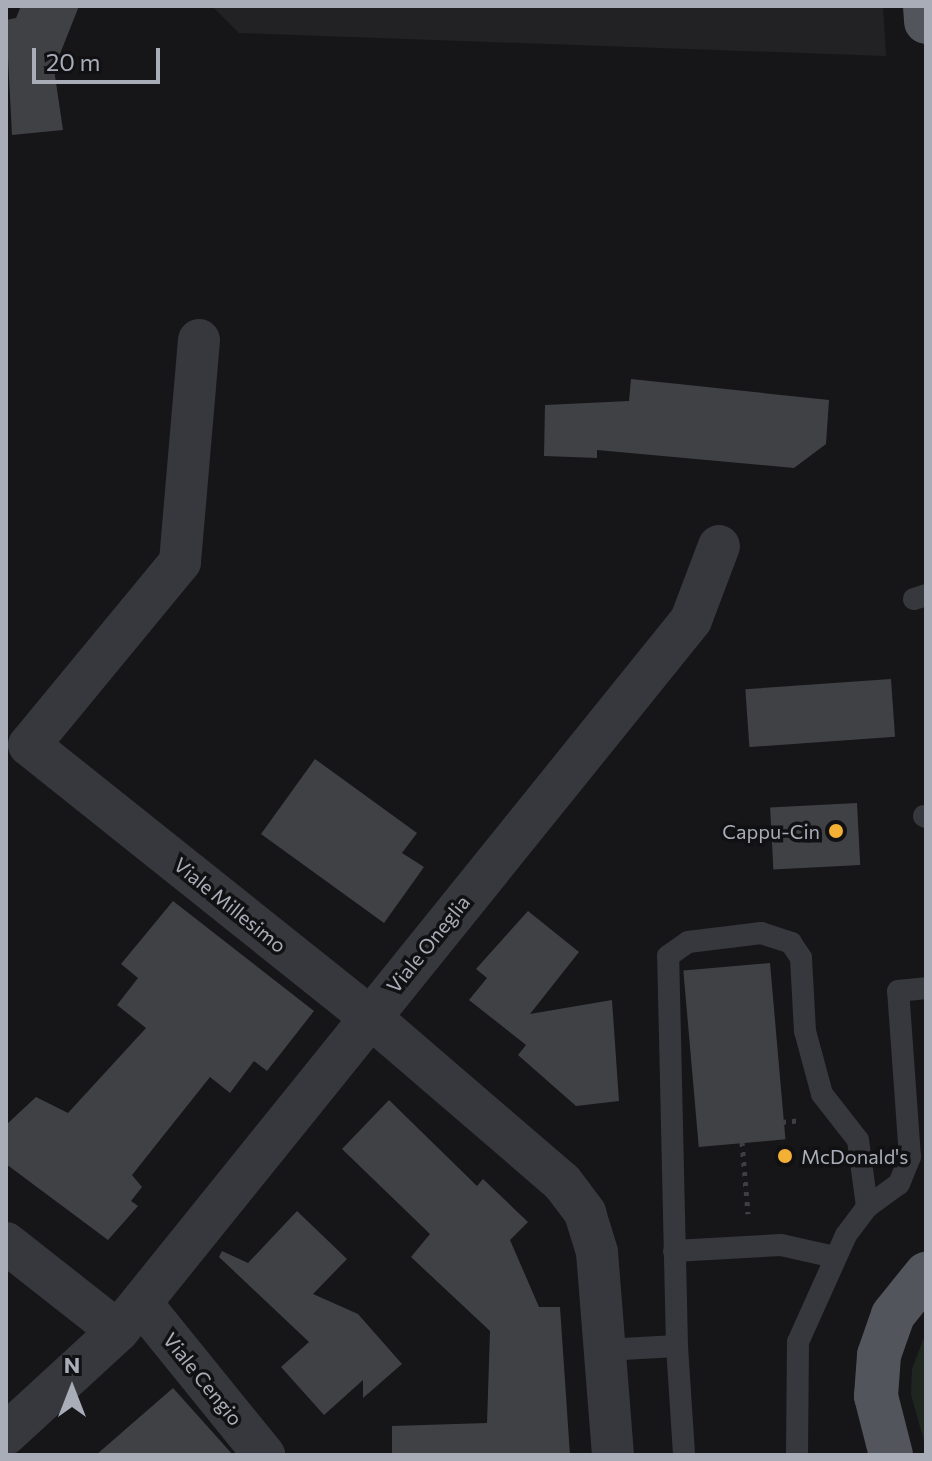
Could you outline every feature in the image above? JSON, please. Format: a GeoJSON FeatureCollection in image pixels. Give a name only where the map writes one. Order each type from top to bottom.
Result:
{"type":"FeatureCollection","features":[{"type":"Feature","properties":{"kind":"main road"},"geometry":{"type":"LineString","coordinates":[[925,6],[926,22]]}},
{"type":"Feature","properties":{"kind":"main road"},"geometry":{"type":"LineString","coordinates":[[886,1449],[876,1396],[879,1355],[893,1315],[926,1274]]}},
{"type":"Feature","properties":{"kind":"street","name":"Viale Millesimo"},"geometry":{"type":"LineString","coordinates":[[199,340],[180,562],[29,745],[370,1017],[562,1182],[585,1213],[597,1252],[613,1455]]}},
{"type":"Feature","properties":{"kind":"street","name":"Viale Oneglia"},"geometry":{"type":"LineString","coordinates":[[6,1434],[130,1317],[691,620],[719,546]]}},
{"type":"Feature","properties":{"kind":"street"},"geometry":{"type":"LineString","coordinates":[[6,1243],[130,1317]]}},
{"type":"Feature","properties":{"kind":"street","name":"Viale Cengio"},"geometry":{"type":"LineString","coordinates":[[130,1317],[264,1455]]}},
{"type":"Feature","properties":{"kind":"lane"},"geometry":{"type":"LineString","coordinates":[[684,1455],[668,1105],[676,1080],[668,956],[688,942],[761,933],[791,943],[801,958],[805,1031],[822,1094],[858,1140],[867,1207]]}},
{"type":"Feature","properties":{"kind":"lane"},"geometry":{"type":"LineString","coordinates":[[797,1455],[798,1342],[835,1257],[867,1207],[899,1184],[910,1157],[898,991],[926,988]]}},
{"type":"Feature","properties":{"kind":"lane"},"geometry":{"type":"LineString","coordinates":[[674,1251],[781,1245],[835,1257]]}},
{"type":"Feature","properties":{"kind":"lane"},"geometry":{"type":"LineString","coordinates":[[604,1350],[677,1346]]}},
{"type":"Feature","properties":{"kind":"path"},"geometry":{"type":"LineString","coordinates":[[742,1142],[751,1247]]}},
{"type":"Feature","properties":{"kind":"shaded area"},"geometry":{"type":"Polygon","coordinates":[[[212,6],[883,6],[886,56],[239,33],[212,6]]]}},
{"type":"Feature","properties":{"kind":"shaded area"},"geometry":{"type":"Polygon","coordinates":[[[926,1332],[926,1448],[911,1395],[912,1369],[926,1332]]]}},
{"type":"Feature","properties":{"kind":"building"},"geometry":{"type":"Polygon","coordinates":[[[21,6],[79,6],[54,69],[63,130],[12,135],[6,20],[16,18],[21,6]]]}},
{"type":"Feature","properties":{"kind":"building"},"geometry":{"type":"Polygon","coordinates":[[[631,379],[829,400],[826,444],[794,468],[597,450],[597,458],[544,456],[545,405],[629,401],[631,379]]]}},
{"type":"Feature","properties":{"kind":"building"},"geometry":{"type":"Polygon","coordinates":[[[891,679],[895,737],[749,747],[745,689],[891,679]]]}},
{"type":"Feature","properties":{"kind":"building"},"geometry":{"type":"Polygon","coordinates":[[[315,759],[417,833],[402,853],[424,867],[384,923],[261,834],[315,759]]]}},
{"type":"Feature","properties":{"kind":"building"},"geometry":{"type":"Polygon","coordinates":[[[857,803],[860,865],[773,869],[770,808],[857,803]]]}},
{"type":"Feature","properties":{"kind":"building"},"geometry":{"type":"Polygon","coordinates":[[[173,901],[314,1011],[267,1071],[254,1061],[230,1093],[210,1077],[132,1175],[142,1187],[131,1201],[138,1206],[108,1240],[6,1164],[6,1125],[36,1097],[68,1113],[146,1028],[117,1005],[138,978],[121,964],[173,901]]]}},
{"type":"Feature","properties":{"kind":"building"},"geometry":{"type":"Polygon","coordinates":[[[528,911],[579,952],[530,1014],[612,1000],[619,1101],[576,1106],[518,1055],[526,1045],[469,1000],[487,978],[476,969],[528,911]]]}},
{"type":"Feature","properties":{"kind":"building"},"geometry":{"type":"Polygon","coordinates":[[[770,963],[785,1139],[699,1147],[683,971],[770,963]]]}},
{"type":"Feature","properties":{"kind":"building"},"geometry":{"type":"Polygon","coordinates":[[[389,1100],[477,1186],[483,1179],[528,1222],[510,1240],[539,1307],[560,1307],[570,1455],[392,1455],[392,1426],[487,1423],[490,1331],[411,1257],[430,1234],[342,1149],[389,1100]]]}},
{"type":"Feature","properties":{"kind":"building"},"geometry":{"type":"Polygon","coordinates":[[[297,1211],[347,1259],[313,1294],[358,1314],[402,1364],[363,1398],[363,1380],[324,1415],[281,1367],[309,1342],[219,1257],[222,1251],[248,1263],[297,1211]]]}},
{"type":"Feature","properties":{"kind":"building"},"geometry":{"type":"Polygon","coordinates":[[[173,1388],[233,1455],[96,1455],[173,1388]]]}},
{"type":"Feature","properties":{"kind":"place","name":"Cappu-Cin"},"geometry":{"type":"Point","coordinates":[836,831]}},
{"type":"Feature","properties":{"kind":"place","name":"McDonald's"},"geometry":{"type":"Point","coordinates":[785,1156]}}]}
